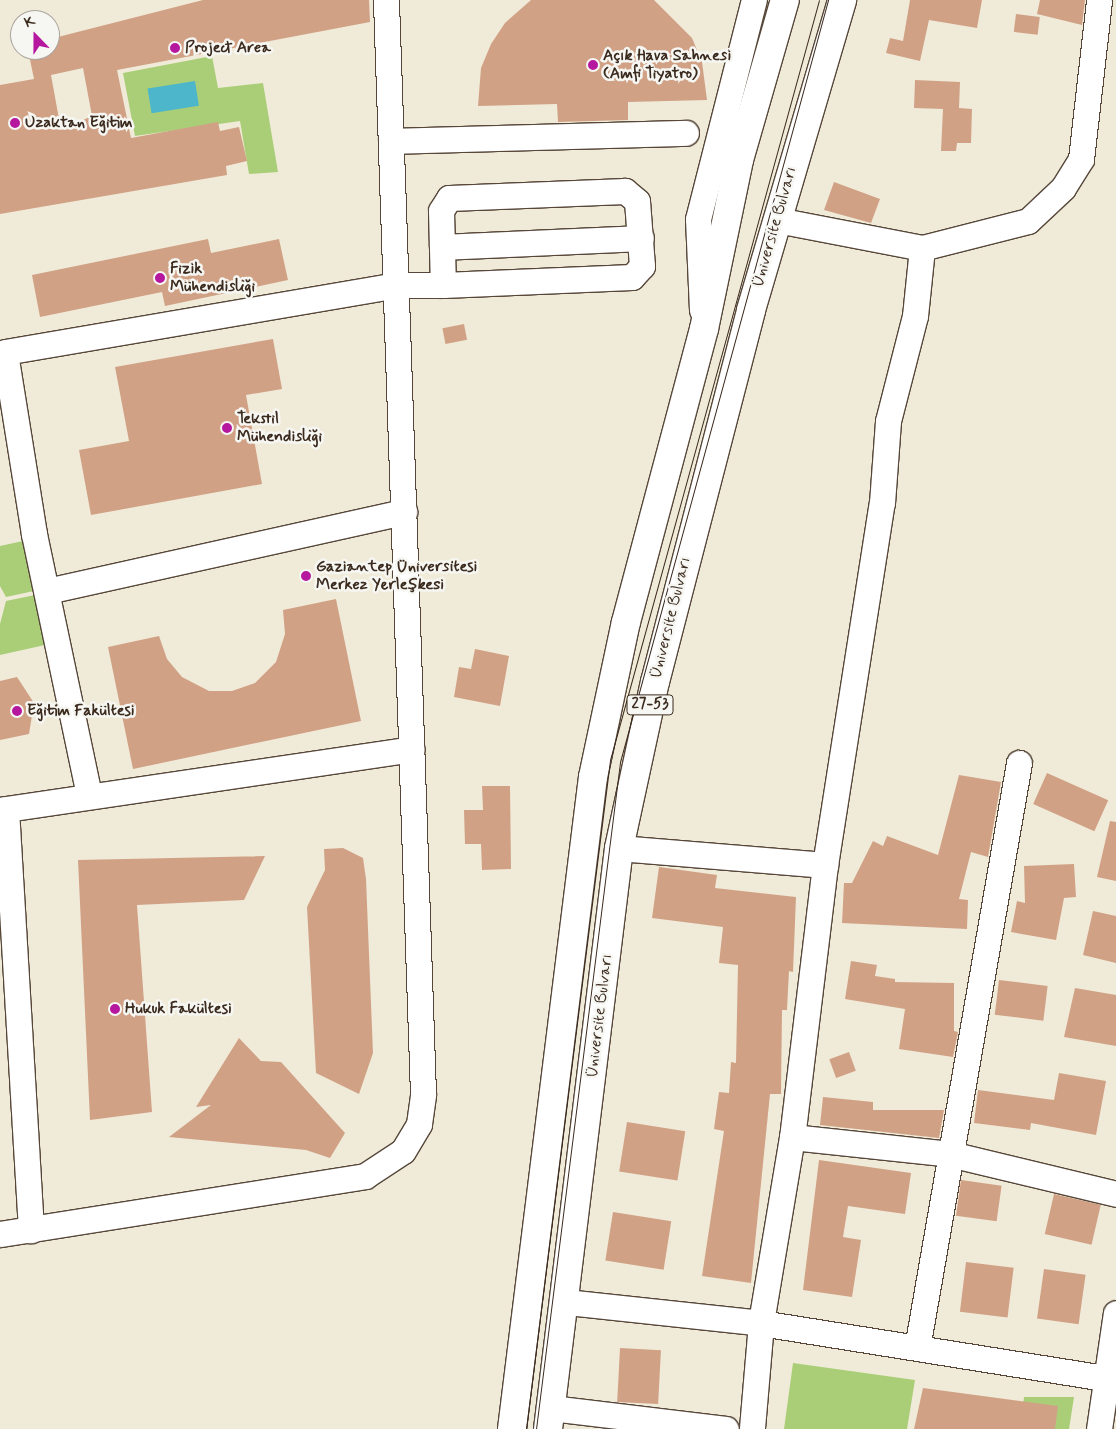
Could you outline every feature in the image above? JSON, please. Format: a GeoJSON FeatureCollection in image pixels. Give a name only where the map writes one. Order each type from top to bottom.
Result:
{"type":"FeatureCollection","features":[{"type":"Feature","properties":{"kind":"main road"},"geometry":{"type":"LineString","coordinates":[[512,1429],[593,778],[626,622],[704,329],[702,319],[739,160],[785,0]]}},
{"type":"Feature","properties":{"kind":"main road","name":"Üniversite Bulvarı"},"geometry":{"type":"LineString","coordinates":[[550,1419],[566,1302],[618,848],[655,682],[777,220],[842,0]]}},
{"type":"Feature","properties":{"kind":"street"},"geometry":{"type":"LineString","coordinates":[[0,1234],[365,1176],[404,1151],[419,1124],[424,1094],[386,0]]}},
{"type":"Feature","properties":{"kind":"street"},"geometry":{"type":"LineString","coordinates":[[702,319],[698,219],[754,0]]}},
{"type":"Feature","properties":{"kind":"street"},"geometry":{"type":"LineString","coordinates":[[777,220],[922,248],[1028,221],[1063,188],[1081,159],[1099,0]]}},
{"type":"Feature","properties":{"kind":"street"},"geometry":{"type":"LineString","coordinates":[[391,142],[686,132]]}},
{"type":"Feature","properties":{"kind":"street"},"geometry":{"type":"LineString","coordinates":[[89,795],[6,402],[2,349],[396,285],[442,285],[632,277],[642,266],[637,200],[625,191],[449,198],[441,211],[442,285]]}},
{"type":"Feature","properties":{"kind":"street"},"geometry":{"type":"LineString","coordinates":[[442,247],[641,238]]}},
{"type":"Feature","properties":{"kind":"street"},"geometry":{"type":"LineString","coordinates":[[752,1429],[761,1323],[792,1137],[825,865],[882,503],[888,421],[915,316],[922,248]]}},
{"type":"Feature","properties":{"kind":"street"},"geometry":{"type":"LineString","coordinates":[[47,591],[404,512]]}},
{"type":"Feature","properties":{"kind":"street"},"geometry":{"type":"LineString","coordinates":[[31,1230],[3,810],[89,795],[412,749]]}},
{"type":"Feature","properties":{"kind":"street"},"geometry":{"type":"LineString","coordinates":[[918,1348],[1019,763]]}},
{"type":"Feature","properties":{"kind":"street"},"geometry":{"type":"LineString","coordinates":[[618,848],[825,865]]}},
{"type":"Feature","properties":{"kind":"street"},"geometry":{"type":"LineString","coordinates":[[792,1137],[950,1154],[1116,1194]]}},
{"type":"Feature","properties":{"kind":"street"},"geometry":{"type":"LineString","coordinates":[[566,1302],[761,1323],[1112,1379]]}},
{"type":"Feature","properties":{"kind":"street"},"geometry":{"type":"LineString","coordinates":[[1099,1429],[1112,1379],[1116,1312]]}},
{"type":"Feature","properties":{"kind":"street"},"geometry":{"type":"LineString","coordinates":[[550,1419],[726,1429]]}},
{"type":"Feature","properties":{"kind":"green space"},"geometry":{"type":"Polygon","coordinates":[[[212,56],[218,88],[263,83],[278,172],[249,174],[240,121],[135,136],[123,73],[212,56]]]}},
{"type":"Feature","properties":{"kind":"green space"},"geometry":{"type":"Polygon","coordinates":[[[23,541],[34,591],[6,597],[0,586],[0,546],[23,541]]]}},
{"type":"Feature","properties":{"kind":"green space"},"geometry":{"type":"Polygon","coordinates":[[[35,595],[45,645],[0,655],[0,624],[6,601],[35,595]]]}},
{"type":"Feature","properties":{"kind":"green space"},"geometry":{"type":"Polygon","coordinates":[[[793,1363],[915,1380],[907,1429],[784,1429],[793,1363]]]}},
{"type":"Feature","properties":{"kind":"green space"},"geometry":{"type":"Polygon","coordinates":[[[1024,1397],[1074,1397],[1069,1429],[1020,1429],[1024,1397]]]}},
{"type":"Feature","properties":{"kind":"water"},"geometry":{"type":"Polygon","coordinates":[[[195,81],[199,106],[152,113],[148,89],[195,81]]]}},
{"type":"Feature","properties":{"kind":"building"},"geometry":{"type":"Polygon","coordinates":[[[203,0],[369,0],[370,22],[117,70],[131,138],[218,122],[220,131],[239,127],[247,161],[226,166],[227,175],[0,214],[0,85],[34,79],[30,60],[60,60],[60,36],[203,0]],[[83,68],[51,75],[61,130],[92,116],[83,68]]]}},
{"type":"Feature","properties":{"kind":"building","name":"Açık Hava Sahnesi (Amfi Tiyatro)"},"geometry":{"type":"Polygon","coordinates":[[[531,0],[654,0],[692,38],[702,62],[707,100],[628,102],[628,120],[558,122],[557,104],[478,106],[481,68],[491,44],[505,23],[531,0]]]}},
{"type":"Feature","properties":{"kind":"building"},"geometry":{"type":"Polygon","coordinates":[[[910,0],[982,0],[977,28],[929,20],[920,61],[886,53],[890,38],[903,41],[910,0]]]}},
{"type":"Feature","properties":{"kind":"building"},"geometry":{"type":"Polygon","coordinates":[[[1040,0],[1085,0],[1082,25],[1037,14],[1040,0]]]}},
{"type":"Feature","properties":{"kind":"building"},"geometry":{"type":"Polygon","coordinates":[[[1016,14],[1040,17],[1038,35],[1014,32],[1016,14]]]}},
{"type":"Feature","properties":{"kind":"building"},"geometry":{"type":"Polygon","coordinates":[[[915,80],[960,82],[959,108],[972,109],[971,143],[957,143],[956,151],[941,151],[943,109],[914,108],[915,80]]]}},
{"type":"Feature","properties":{"kind":"building"},"geometry":{"type":"Polygon","coordinates":[[[834,182],[880,199],[871,223],[824,210],[834,182]]]}},
{"type":"Feature","properties":{"kind":"building","name":"Fizik Mühendisliği"},"geometry":{"type":"Polygon","coordinates":[[[208,239],[211,253],[279,239],[288,280],[165,306],[162,292],[40,317],[32,275],[208,239]]]}},
{"type":"Feature","properties":{"kind":"building"},"geometry":{"type":"Polygon","coordinates":[[[464,324],[467,340],[445,344],[442,328],[464,324]]]}},
{"type":"Feature","properties":{"kind":"building","name":"Tekstil Mühendisliği"},"geometry":{"type":"Polygon","coordinates":[[[273,339],[282,389],[246,395],[262,484],[91,515],[79,450],[129,441],[115,367],[273,339]]]}},
{"type":"Feature","properties":{"kind":"building"},"geometry":{"type":"Polygon","coordinates":[[[336,599],[361,721],[133,769],[108,647],[159,636],[167,659],[182,677],[209,691],[232,691],[255,683],[276,662],[285,634],[283,610],[336,599]]]}},
{"type":"Feature","properties":{"kind":"building"},"geometry":{"type":"Polygon","coordinates":[[[475,649],[509,656],[500,706],[454,697],[459,667],[471,669],[475,649]]]}},
{"type":"Feature","properties":{"kind":"building","name":"Eğitim Fakültesi"},"geometry":{"type":"Polygon","coordinates":[[[17,677],[34,703],[29,734],[0,740],[0,681],[17,677]]]}},
{"type":"Feature","properties":{"kind":"building"},"geometry":{"type":"Polygon","coordinates":[[[1047,773],[1108,800],[1094,831],[1033,804],[1047,773]]]}},
{"type":"Feature","properties":{"kind":"building"},"geometry":{"type":"Polygon","coordinates":[[[959,775],[1001,782],[988,857],[971,852],[959,899],[968,900],[967,929],[842,923],[844,883],[852,883],[873,841],[883,846],[887,836],[938,855],[959,775]]]}},
{"type":"Feature","properties":{"kind":"building"},"geometry":{"type":"Polygon","coordinates":[[[482,786],[510,786],[511,869],[482,870],[481,844],[465,844],[464,810],[483,810],[482,786]]]}},
{"type":"Feature","properties":{"kind":"building"},"geometry":{"type":"Polygon","coordinates":[[[1110,821],[1116,822],[1116,881],[1097,877],[1110,821]]]}},
{"type":"Feature","properties":{"kind":"building"},"geometry":{"type":"Polygon","coordinates":[[[343,848],[363,858],[366,879],[373,1053],[359,1094],[316,1073],[307,907],[325,870],[324,849],[343,848]]]}},
{"type":"Feature","properties":{"kind":"building","name":"Hukuk Fakültesi"},"geometry":{"type":"Polygon","coordinates":[[[265,856],[244,900],[137,905],[152,1112],[90,1120],[78,860],[265,856]]]}},
{"type":"Feature","properties":{"kind":"building"},"geometry":{"type":"Polygon","coordinates":[[[1074,864],[1076,897],[1064,898],[1056,940],[1011,932],[1017,901],[1025,903],[1024,866],[1074,864]]]}},
{"type":"Feature","properties":{"kind":"building"},"geometry":{"type":"Polygon","coordinates":[[[659,867],[717,875],[715,888],[796,897],[793,972],[789,971],[787,1010],[782,1010],[781,1094],[770,1094],[751,1283],[702,1276],[724,1131],[714,1129],[719,1092],[729,1093],[731,1062],[736,1063],[738,965],[719,963],[723,927],[652,918],[659,867]]]}},
{"type":"Feature","properties":{"kind":"building"},"geometry":{"type":"Polygon","coordinates":[[[1093,911],[1116,916],[1116,963],[1083,955],[1093,911]]]}},
{"type":"Feature","properties":{"kind":"building"},"geometry":{"type":"Polygon","coordinates":[[[851,961],[877,965],[875,976],[895,979],[895,982],[954,983],[954,1031],[958,1032],[953,1057],[899,1049],[905,1009],[845,999],[851,961]]]}},
{"type":"Feature","properties":{"kind":"building"},"geometry":{"type":"Polygon","coordinates":[[[999,980],[1048,986],[1043,1021],[995,1015],[999,980]]]}},
{"type":"Feature","properties":{"kind":"building"},"geometry":{"type":"Polygon","coordinates":[[[1075,988],[1116,995],[1116,1046],[1064,1037],[1075,988]]]}},
{"type":"Feature","properties":{"kind":"building"},"geometry":{"type":"Polygon","coordinates":[[[239,1038],[261,1061],[281,1062],[345,1133],[330,1158],[306,1150],[169,1137],[211,1105],[196,1107],[239,1038]]]}},
{"type":"Feature","properties":{"kind":"building"},"geometry":{"type":"Polygon","coordinates":[[[849,1052],[856,1071],[836,1078],[829,1059],[849,1052]]]}},
{"type":"Feature","properties":{"kind":"building"},"geometry":{"type":"Polygon","coordinates":[[[1059,1073],[1106,1081],[1096,1135],[1031,1123],[1030,1130],[974,1123],[978,1090],[1054,1100],[1059,1073]]]}},
{"type":"Feature","properties":{"kind":"building"},"geometry":{"type":"Polygon","coordinates":[[[823,1097],[873,1102],[873,1110],[944,1110],[939,1138],[820,1125],[823,1097]]]}},
{"type":"Feature","properties":{"kind":"building"},"geometry":{"type":"Polygon","coordinates":[[[627,1122],[685,1131],[677,1181],[619,1171],[627,1122]]]}},
{"type":"Feature","properties":{"kind":"building"},"geometry":{"type":"Polygon","coordinates":[[[819,1160],[911,1173],[905,1214],[848,1206],[843,1237],[861,1240],[852,1297],[803,1290],[819,1160]]]}},
{"type":"Feature","properties":{"kind":"building"},"geometry":{"type":"Polygon","coordinates":[[[961,1180],[1002,1186],[997,1221],[956,1216],[961,1180]]]}},
{"type":"Feature","properties":{"kind":"building"},"geometry":{"type":"Polygon","coordinates":[[[1054,1194],[1101,1205],[1092,1245],[1045,1234],[1054,1194]]]}},
{"type":"Feature","properties":{"kind":"building"},"geometry":{"type":"Polygon","coordinates":[[[613,1212],[671,1221],[664,1270],[605,1260],[613,1212]]]}},
{"type":"Feature","properties":{"kind":"building"},"geometry":{"type":"Polygon","coordinates":[[[966,1262],[1014,1268],[1008,1317],[960,1312],[966,1262]]]}},
{"type":"Feature","properties":{"kind":"building"},"geometry":{"type":"Polygon","coordinates":[[[1044,1269],[1086,1275],[1079,1324],[1037,1319],[1044,1269]]]}},
{"type":"Feature","properties":{"kind":"building"},"geometry":{"type":"Polygon","coordinates":[[[620,1348],[661,1350],[658,1404],[617,1402],[620,1348]]]}},
{"type":"Feature","properties":{"kind":"building"},"geometry":{"type":"Polygon","coordinates":[[[923,1388],[1058,1406],[1055,1429],[914,1429],[923,1388]]]}},
{"type":"Feature","properties":{"kind":"tram line"},"geometry":{"type":"LineString","coordinates":[[526,1429],[610,760],[819,0]]}},
{"type":"Feature","properties":{"kind":"tram line"},"geometry":{"type":"LineString","coordinates":[[536,1429],[620,762],[828,0]]}},
{"type":"Feature","properties":{"kind":"place","name":"Project Area"},"geometry":{"type":"Point","coordinates":[175,48]}},
{"type":"Feature","properties":{"kind":"place","name":"Açık Hava Sahnesi (Amfi Tiyatro)"},"geometry":{"type":"Point","coordinates":[593,65]}},
{"type":"Feature","properties":{"kind":"place","name":"Uzaktan Eğitim"},"geometry":{"type":"Point","coordinates":[15,123]}},
{"type":"Feature","properties":{"kind":"place","name":"Fizik Mühendisliği"},"geometry":{"type":"Point","coordinates":[160,278]}},
{"type":"Feature","properties":{"kind":"place","name":"Tekstil Mühendisliği"},"geometry":{"type":"Point","coordinates":[227,428]}},
{"type":"Feature","properties":{"kind":"place","name":"Gaziantep Üniversitesi Merkez Yerleşkesi"},"geometry":{"type":"Point","coordinates":[306,576]}},
{"type":"Feature","properties":{"kind":"place","name":"Eğitim Fakültesi"},"geometry":{"type":"Point","coordinates":[17,711]}},
{"type":"Feature","properties":{"kind":"place","name":"Hukuk Fakültesi"},"geometry":{"type":"Point","coordinates":[115,1009]}}]}
